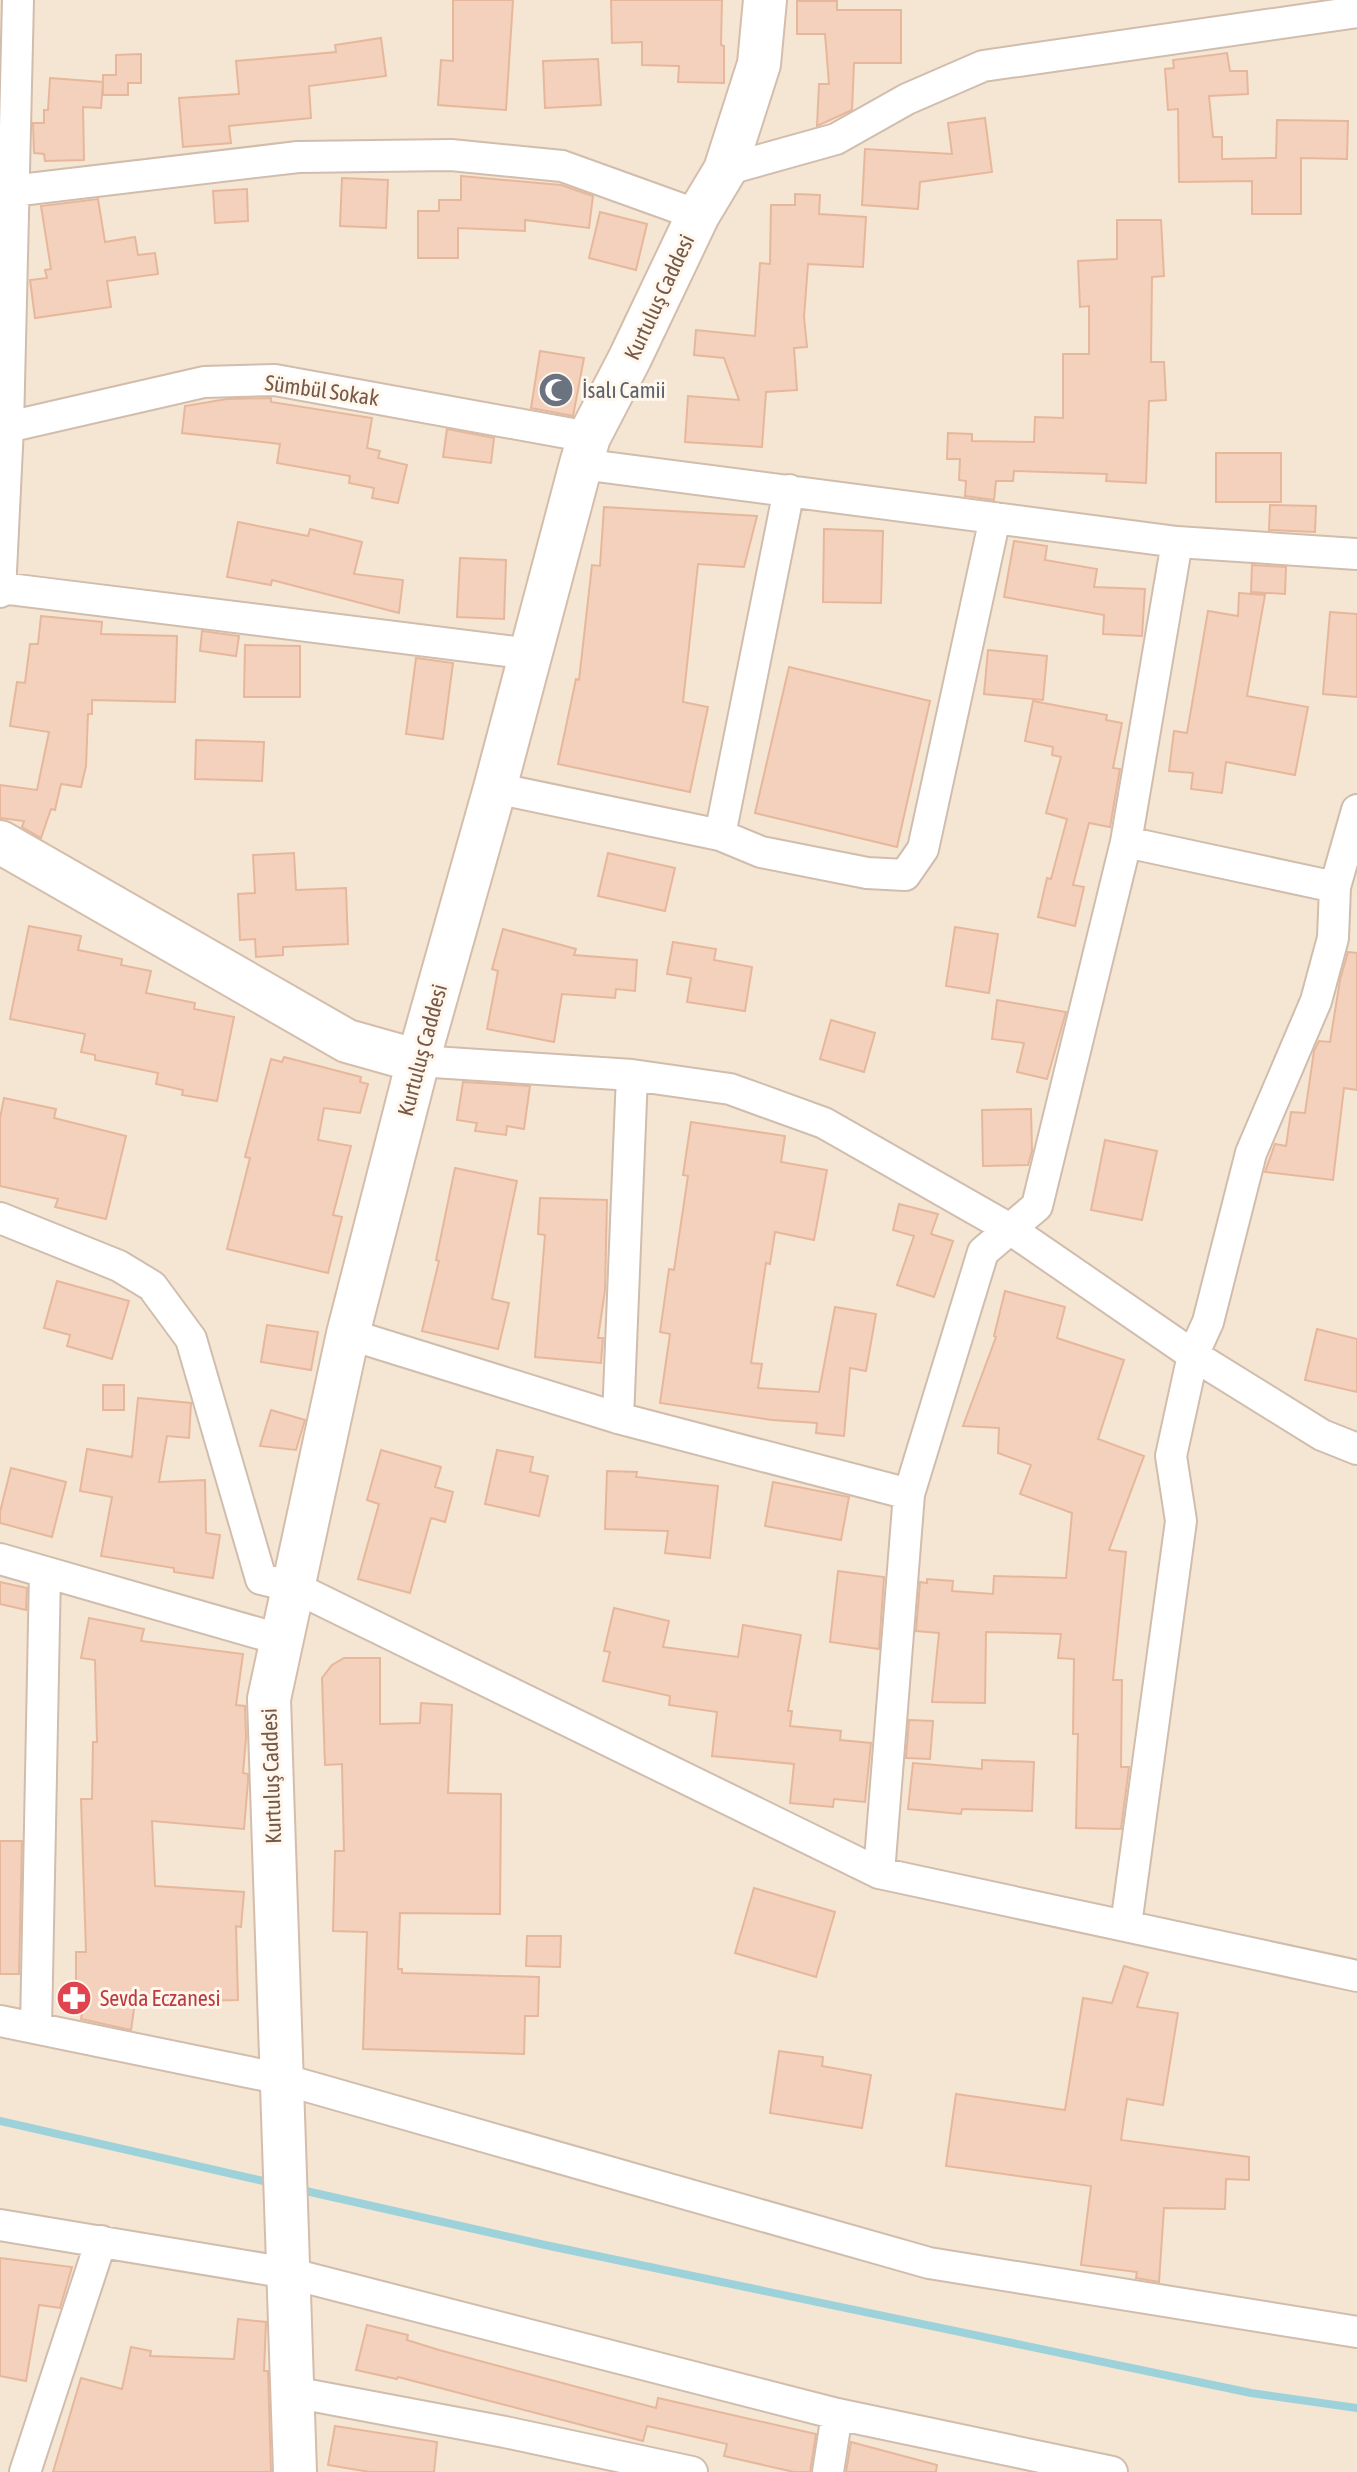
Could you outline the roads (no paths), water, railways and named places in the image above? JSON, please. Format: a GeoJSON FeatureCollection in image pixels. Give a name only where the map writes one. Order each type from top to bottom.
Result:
{"type":"FeatureCollection","features":[{"type":"Feature","properties":{"kind":"main road","name":"Kurtuluş Caddesi"},"geometry":{"type":"LineString","coordinates":[[295,2472],[269,1699],[348,1334],[418,1061],[532,654],[585,450],[698,215],[725,170],[759,64],[765,0]]}},
{"type":"Feature","properties":{"kind":"main road"},"geometry":{"type":"LineString","coordinates":[[0,842],[347,1041],[418,1061]]}},
{"type":"Feature","properties":{"kind":"street"},"geometry":{"type":"LineString","coordinates":[[18,0],[6,194],[8,427],[0,590],[532,654]]}},
{"type":"Feature","properties":{"kind":"street"},"geometry":{"type":"LineString","coordinates":[[725,170],[836,139],[907,99],[983,66],[1357,12]]}},
{"type":"Feature","properties":{"kind":"street"},"geometry":{"type":"LineString","coordinates":[[6,194],[298,157],[451,155],[562,166],[698,215]]}},
{"type":"Feature","properties":{"kind":"street","name":"Sümbül Sokak"},"geometry":{"type":"LineString","coordinates":[[8,427],[204,382],[275,380],[585,450],[789,490],[1177,542],[1357,554]]}},
{"type":"Feature","properties":{"kind":"street"},"geometry":{"type":"LineString","coordinates":[[720,835],[789,490]]}},
{"type":"Feature","properties":{"kind":"street"},"geometry":{"type":"LineString","coordinates":[[495,788],[720,835],[761,852],[867,873],[905,875],[923,849],[995,518]]}},
{"type":"Feature","properties":{"kind":"street"},"geometry":{"type":"LineString","coordinates":[[879,1873],[909,1494],[983,1252],[1037,1206],[1126,842],[1177,542]]}},
{"type":"Feature","properties":{"kind":"street"},"geometry":{"type":"LineString","coordinates":[[1126,1925],[1181,1521],[1171,1456],[1193,1355],[1208,1322],[1251,1153],[1316,1001],[1333,938],[1335,887],[1357,810]]}},
{"type":"Feature","properties":{"kind":"street"},"geometry":{"type":"LineString","coordinates":[[1126,842],[1335,887]]}},
{"type":"Feature","properties":{"kind":"street"},"geometry":{"type":"LineString","coordinates":[[418,1061],[632,1075],[730,1089],[824,1123],[1010,1229],[1193,1355],[1322,1435],[1357,1449]]}},
{"type":"Feature","properties":{"kind":"street"},"geometry":{"type":"LineString","coordinates":[[618,1418],[632,1075]]}},
{"type":"Feature","properties":{"kind":"street"},"geometry":{"type":"LineString","coordinates":[[0,1218],[119,1266],[152,1286],[191,1339],[261,1579],[294,1587],[879,1873],[1357,1976]]}},
{"type":"Feature","properties":{"kind":"street"},"geometry":{"type":"LineString","coordinates":[[348,1334],[618,1418],[909,1494]]}},
{"type":"Feature","properties":{"kind":"street"},"geometry":{"type":"LineString","coordinates":[[0,1559],[282,1640]]}},
{"type":"Feature","properties":{"kind":"street"},"geometry":{"type":"LineString","coordinates":[[36,2028],[45,1572]]}},
{"type":"Feature","properties":{"kind":"street"},"geometry":{"type":"LineString","coordinates":[[0,2021],[282,2079],[929,2263],[1357,2332]]}},
{"type":"Feature","properties":{"kind":"street"},"geometry":{"type":"LineString","coordinates":[[0,2225],[101,2241],[288,2255],[837,2414],[1112,2472]]}},
{"type":"Feature","properties":{"kind":"street"},"geometry":{"type":"LineString","coordinates":[[25,2472],[101,2241]]}},
{"type":"Feature","properties":{"kind":"street"},"geometry":{"type":"LineString","coordinates":[[293,2392],[505,2432],[692,2472]]}},
{"type":"Feature","properties":{"kind":"street"},"geometry":{"type":"LineString","coordinates":[[828,2472],[837,2414]]}},
{"type":"Feature","properties":{"kind":"waterway"},"geometry":{"type":"LineString","coordinates":[[0,2121],[272,2183]]}},
{"type":"Feature","properties":{"kind":"waterway"},"geometry":{"type":"LineString","coordinates":[[297,2189],[545,2245],[1251,2393],[1357,2408]]}},
{"type":"Feature","properties":{"kind":"place","name":"İsalı Camii"},"geometry":{"type":"Point","coordinates":[556,390]}},
{"type":"Feature","properties":{"kind":"place","name":"Sevda Eczanesi"},"geometry":{"type":"Point","coordinates":[74,1998]}}]}
